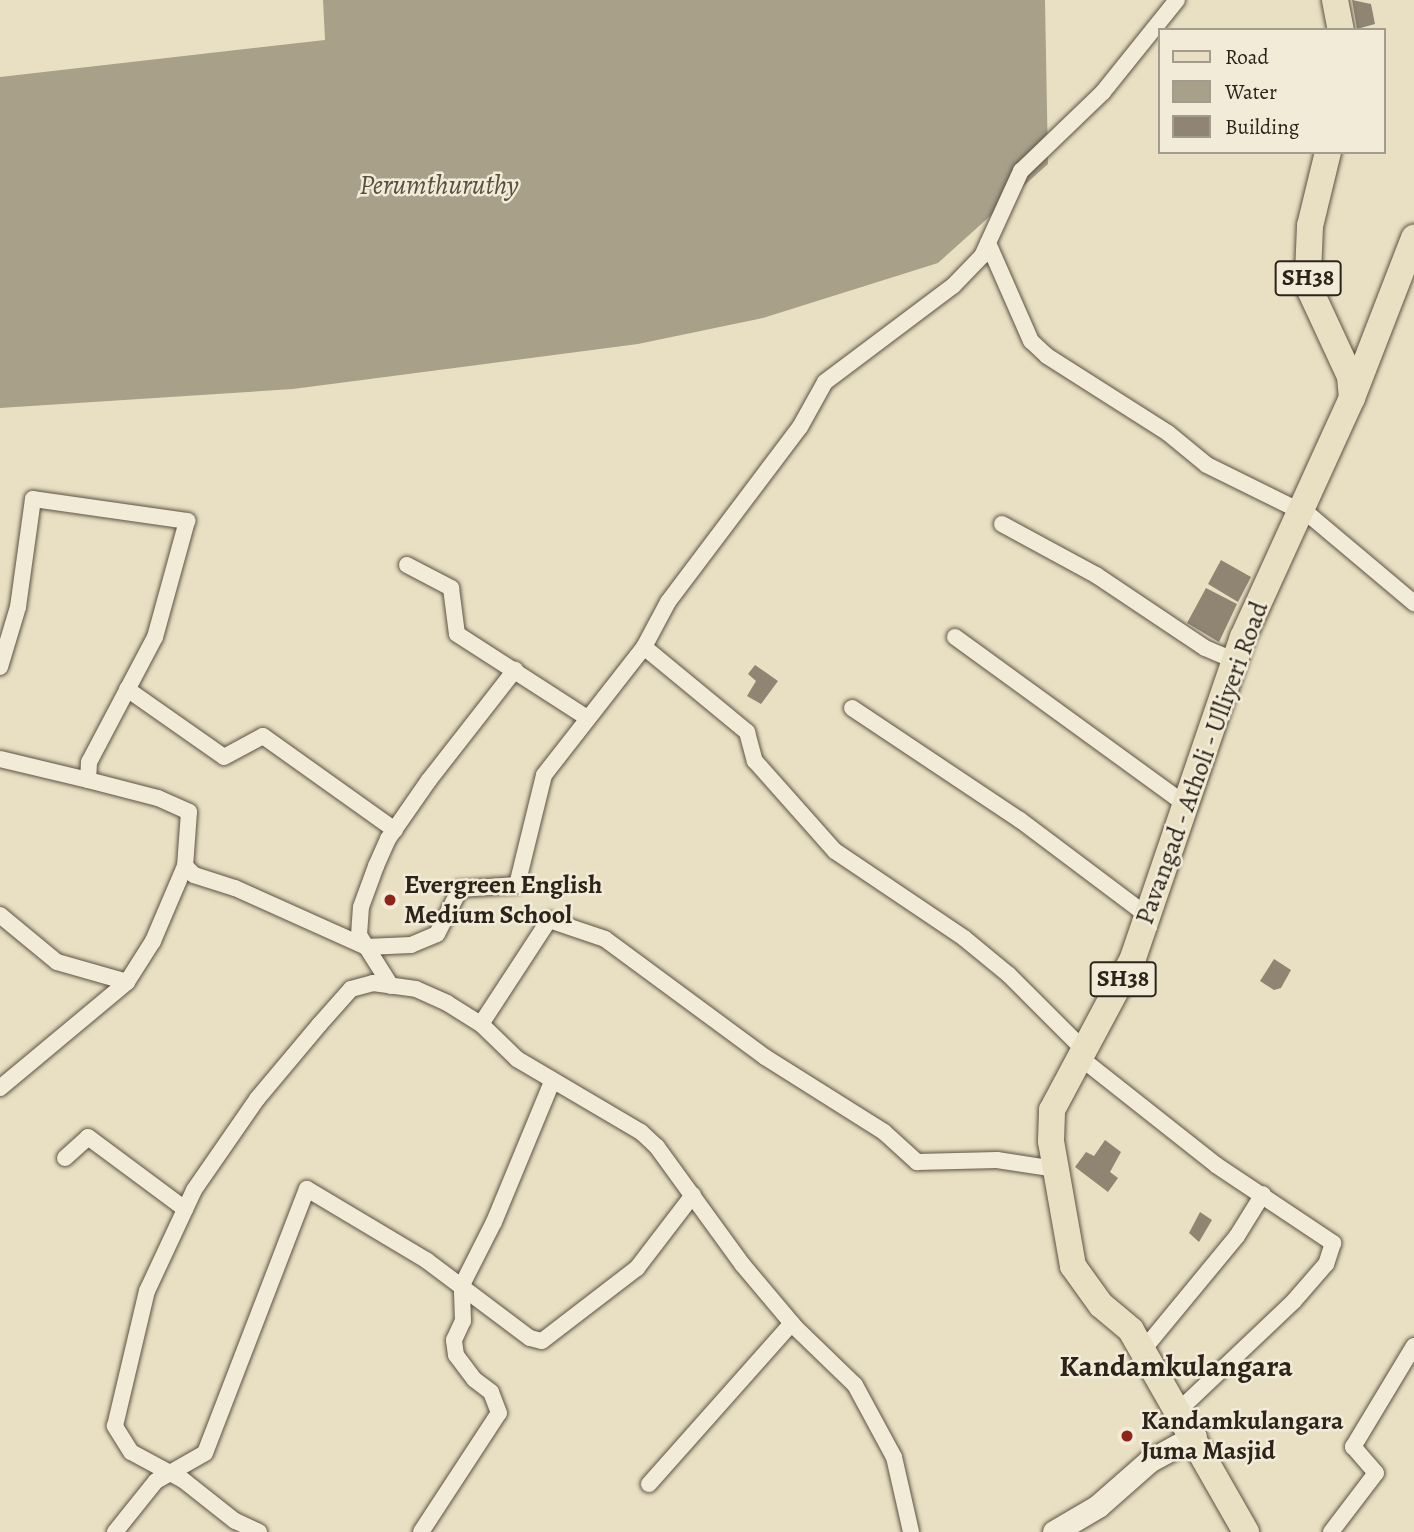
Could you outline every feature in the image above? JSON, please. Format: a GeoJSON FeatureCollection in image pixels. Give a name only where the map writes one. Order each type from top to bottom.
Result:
{"type":"FeatureCollection","features":[{"type":"Feature","properties":{"kind":"main road"},"geometry":{"type":"LineString","coordinates":[[1335,0],[1341,28]]}},
{"type":"Feature","properties":{"kind":"main road","name":"SH38"},"geometry":{"type":"LineString","coordinates":[[1328,154],[1310,226],[1308,273],[1310,290],[1350,376],[1352,398]]}},
{"type":"Feature","properties":{"kind":"main road","name":"Pavangad - Atholi - Ulliyeri Road"},"geometry":{"type":"LineString","coordinates":[[1246,1532],[1195,1436],[1131,1330],[1101,1305],[1073,1266],[1056,1169],[1052,1110],[1084,1055],[1133,958],[1235,662],[1352,398],[1414,238]]}},
{"type":"Feature","properties":{"kind":"street"},"geometry":{"type":"LineString","coordinates":[[185,866],[194,875],[235,888],[366,947],[411,945],[437,934],[460,890],[517,885],[544,775],[586,717],[644,647],[668,602],[800,427],[825,382],[953,286],[982,256],[1021,172],[1103,92],[1177,0]]}},
{"type":"Feature","properties":{"kind":"street"},"geometry":{"type":"LineString","coordinates":[[988,243],[1031,341],[1047,356],[1168,433],[1207,465],[1301,510],[1414,603]]}},
{"type":"Feature","properties":{"kind":"street"},"geometry":{"type":"LineString","coordinates":[[0,667],[19,607],[33,499],[187,522],[155,637],[89,762],[88,780]]}},
{"type":"Feature","properties":{"kind":"street"},"geometry":{"type":"LineString","coordinates":[[1003,524],[1096,575],[1205,648],[1235,662]]}},
{"type":"Feature","properties":{"kind":"street"},"geometry":{"type":"LineString","coordinates":[[407,565],[451,588],[457,634],[586,717]]}},
{"type":"Feature","properties":{"kind":"street"},"geometry":{"type":"LineString","coordinates":[[955,637],[1186,805]]}},
{"type":"Feature","properties":{"kind":"street"},"geometry":{"type":"LineString","coordinates":[[644,647],[747,732],[755,761],[835,851],[964,938],[1084,1055],[1206,1157],[1324,1233],[1333,1243],[1334,1252],[1250,1346],[1179,1410]]}},
{"type":"Feature","properties":{"kind":"street"},"geometry":{"type":"LineString","coordinates":[[391,986],[359,935],[361,907],[395,830],[459,737],[515,670]]}},
{"type":"Feature","properties":{"kind":"street"},"geometry":{"type":"LineString","coordinates":[[127,689],[224,757],[263,736],[395,830]]}},
{"type":"Feature","properties":{"kind":"street"},"geometry":{"type":"LineString","coordinates":[[852,708],[1020,820],[1147,916]]}},
{"type":"Feature","properties":{"kind":"street"},"geometry":{"type":"LineString","coordinates":[[0,759],[158,798],[189,812],[185,866],[153,941],[127,982],[0,1088]]}},
{"type":"Feature","properties":{"kind":"street"},"geometry":{"type":"LineString","coordinates":[[0,915],[57,962],[127,982]]}},
{"type":"Feature","properties":{"kind":"street"},"geometry":{"type":"LineString","coordinates":[[481,1024],[549,920],[605,939],[765,1057],[884,1132],[917,1162],[997,1160],[1056,1169]]}},
{"type":"Feature","properties":{"kind":"street"},"geometry":{"type":"LineString","coordinates":[[259,1532],[235,1521],[169,1474],[131,1451],[115,1426],[138,1318],[185,1209],[257,1099],[351,989],[373,983],[416,989],[481,1024],[517,1059],[641,1132],[792,1323],[855,1385],[894,1457],[911,1532]]}},
{"type":"Feature","properties":{"kind":"street"},"geometry":{"type":"LineString","coordinates":[[421,1532],[499,1412],[491,1392],[474,1379],[456,1355],[454,1340],[463,1321],[462,1288],[552,1082]]}},
{"type":"Feature","properties":{"kind":"street"},"geometry":{"type":"LineString","coordinates":[[65,1158],[88,1137],[185,1209]]}},
{"type":"Feature","properties":{"kind":"street"},"geometry":{"type":"LineString","coordinates":[[115,1532],[156,1481],[205,1453],[307,1189],[462,1288],[530,1338],[542,1341],[637,1268],[693,1195]]}},
{"type":"Feature","properties":{"kind":"street"},"geometry":{"type":"LineString","coordinates":[[1143,1350],[1237,1236],[1263,1194]]}},
{"type":"Feature","properties":{"kind":"street"},"geometry":{"type":"LineString","coordinates":[[649,1484],[792,1323]]}},
{"type":"Feature","properties":{"kind":"street"},"geometry":{"type":"LineString","coordinates":[[1331,1532],[1376,1473],[1353,1447],[1414,1346]]}},
{"type":"Feature","properties":{"kind":"street"},"geometry":{"type":"LineString","coordinates":[[1054,1532],[1098,1506],[1149,1461],[1195,1436]]}},
{"type":"Feature","properties":{"kind":"water","name":"Perumthuruthy"},"geometry":{"type":"Polygon","coordinates":[[[323,0],[1045,0],[1048,164],[938,263],[763,318],[638,344],[293,389],[0,408],[0,77],[325,40],[323,0]]]}},
{"type":"Feature","properties":{"kind":"building"},"geometry":{"type":"Polygon","coordinates":[[[1352,0],[1371,4],[1375,24],[1357,28],[1352,0]]]}},
{"type":"Feature","properties":{"kind":"building"},"geometry":{"type":"Polygon","coordinates":[[[1221,560],[1251,577],[1238,602],[1208,584],[1221,560]]]}},
{"type":"Feature","properties":{"kind":"building"},"geometry":{"type":"Polygon","coordinates":[[[1206,588],[1237,604],[1219,642],[1187,623],[1206,588]]]}},
{"type":"Feature","properties":{"kind":"building"},"geometry":{"type":"Polygon","coordinates":[[[755,665],[778,681],[761,704],[747,696],[756,681],[748,674],[755,665]]]}},
{"type":"Feature","properties":{"kind":"building"},"geometry":{"type":"Polygon","coordinates":[[[1274,959],[1291,970],[1281,988],[1274,990],[1260,981],[1274,959]]]}},
{"type":"Feature","properties":{"kind":"building"},"geometry":{"type":"Polygon","coordinates":[[[1105,1140],[1121,1152],[1110,1172],[1118,1178],[1108,1192],[1075,1167],[1086,1152],[1094,1156],[1105,1140]]]}},
{"type":"Feature","properties":{"kind":"building"},"geometry":{"type":"Polygon","coordinates":[[[1200,1212],[1212,1220],[1199,1242],[1189,1233],[1200,1212]]]}},
{"type":"Feature","properties":{"kind":"place","name":"Evergreen English Medium School"},"geometry":{"type":"Point","coordinates":[390,900]}},
{"type":"Feature","properties":{"kind":"place","name":"Kandamkulangara Juma Masjid"},"geometry":{"type":"Point","coordinates":[1127,1436]}},
{"type":"Feature","properties":{"kind":"district","name":"Kandamkulangara"},"geometry":{"type":"Point","coordinates":[1176,1366]}}]}
